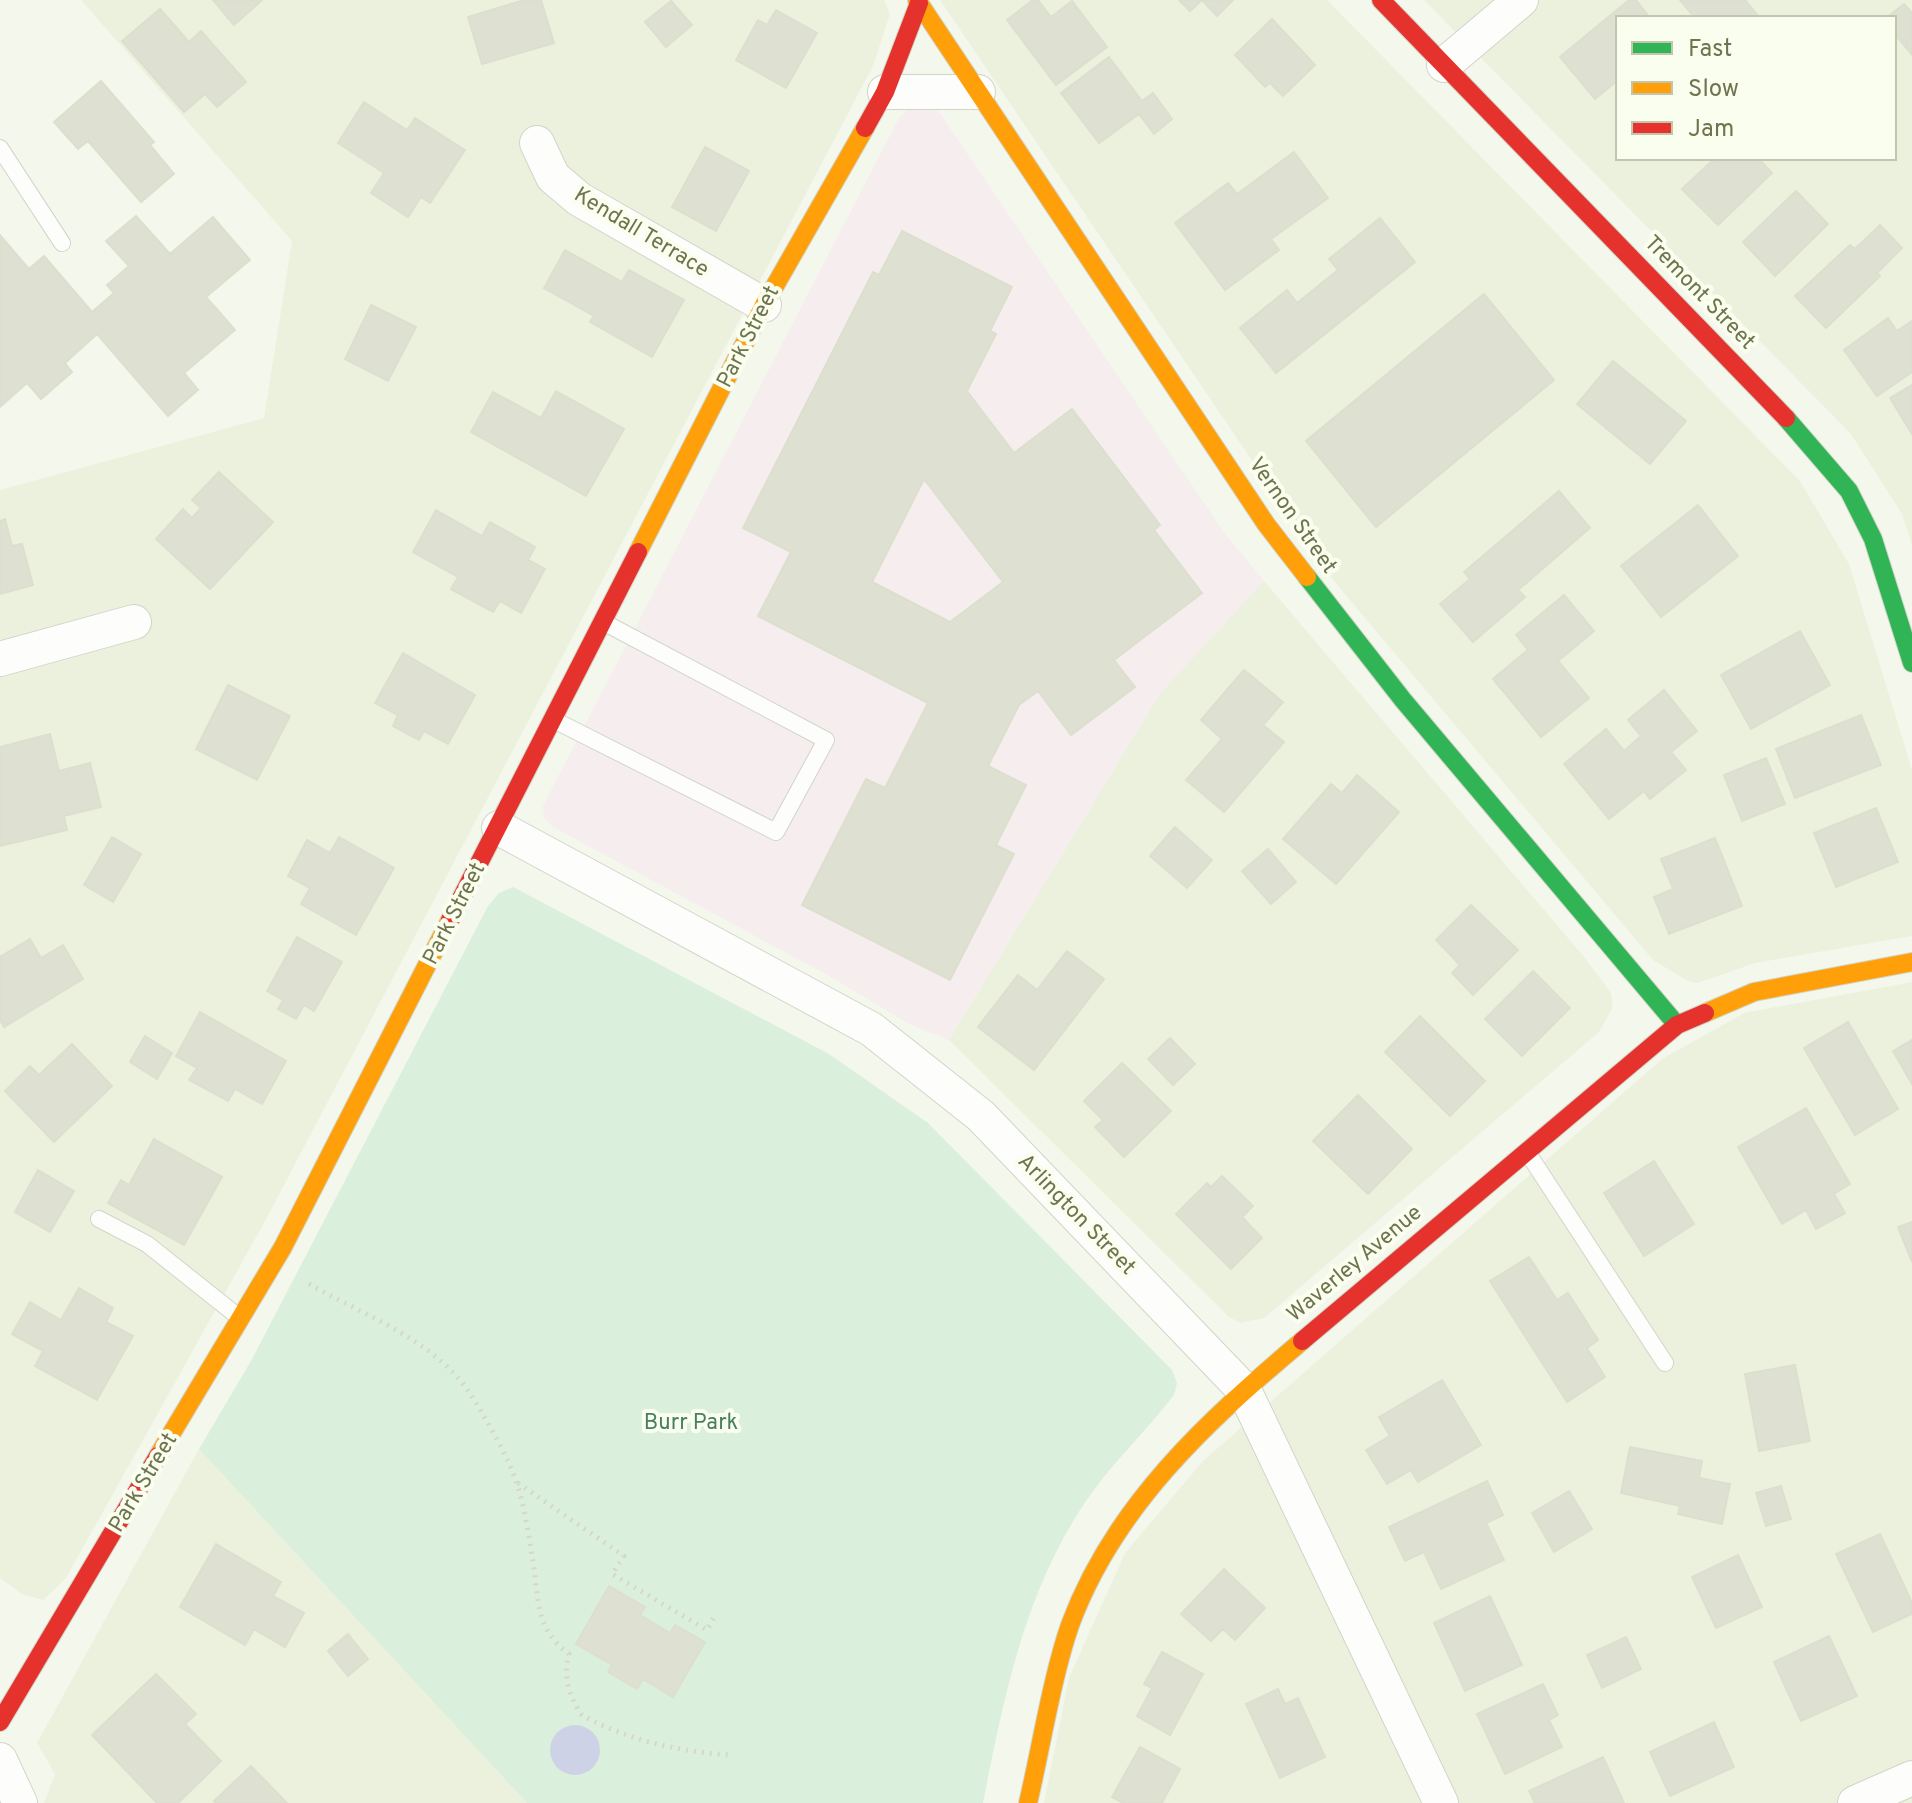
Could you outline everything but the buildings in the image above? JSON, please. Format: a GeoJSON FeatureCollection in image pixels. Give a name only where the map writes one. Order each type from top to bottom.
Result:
{"type":"FeatureCollection","features":[{"type":"Feature","properties":{"kind":"street","name":"Tremont Street"},"geometry":{"type":"LineString","coordinates":[[1381,0],[1803,435],[1849,491],[1873,539],[1912,663]]}},
{"type":"Feature","properties":{"kind":"street"},"geometry":{"type":"LineString","coordinates":[[1444,65],[1521,0]]}},
{"type":"Feature","properties":{"kind":"street","name":"Park Street"},"geometry":{"type":"LineString","coordinates":[[0,1722],[273,1263],[499,828],[764,305],[885,92],[918,1]]}},
{"type":"Feature","properties":{"kind":"street","name":"Vernon Street"},"geometry":{"type":"LineString","coordinates":[[918,1],[1266,524],[1403,700],[1677,1025]]}},
{"type":"Feature","properties":{"kind":"street"},"geometry":{"type":"LineString","coordinates":[[885,92],[978,92]]}},
{"type":"Feature","properties":{"kind":"street","name":"Kendall Terrace"},"geometry":{"type":"LineString","coordinates":[[537,143],[553,177],[579,199],[764,305]]}},
{"type":"Feature","properties":{"kind":"street"},"geometry":{"type":"LineString","coordinates":[[0,659],[134,622]]}},
{"type":"Feature","properties":{"kind":"street","name":"Arlington Street"},"geometry":{"type":"LineString","coordinates":[[499,828],[871,1029],[927,1070],[981,1116],[1244,1390],[1441,1803]]}},
{"type":"Feature","properties":{"kind":"street","name":"Waverley Avenue"},"geometry":{"type":"LineString","coordinates":[[1028,1803],[1070,1626],[1111,1538],[1169,1463],[1244,1390],[1677,1025],[1754,992],[1912,962]]}},
{"type":"Feature","properties":{"kind":"street"},"geometry":{"type":"LineString","coordinates":[[0,1760],[17,1802]]}},
{"type":"Feature","properties":{"kind":"street"},"geometry":{"type":"LineString","coordinates":[[1855,1803],[1912,1778]]}},
{"type":"Feature","properties":{"kind":"lane"},"geometry":{"type":"LineString","coordinates":[[0,148],[62,243]]}},
{"type":"Feature","properties":{"kind":"lane"},"geometry":{"type":"LineString","coordinates":[[554,720],[776,832],[826,740],[603,622]]}},
{"type":"Feature","properties":{"kind":"lane"},"geometry":{"type":"LineString","coordinates":[[1526,1151],[1665,1363]]}},
{"type":"Feature","properties":{"kind":"lane"},"geometry":{"type":"LineString","coordinates":[[99,1219],[147,1244],[242,1319]]}},
{"type":"Feature","properties":{"kind":"path"},"geometry":{"type":"LineString","coordinates":[[273,1263],[445,1364],[469,1392],[517,1482],[534,1564],[537,1605],[544,1629],[569,1654],[565,1668],[568,1686],[582,1715],[644,1740],[701,1753],[731,1755]]}},
{"type":"Feature","properties":{"kind":"path"},"geometry":{"type":"LineString","coordinates":[[517,1482],[624,1556],[612,1574],[707,1630],[714,1617]]}},
{"type":"Feature","properties":{"kind":"shaded area"},"geometry":{"type":"Polygon","coordinates":[[[81,0],[884,0],[890,14],[873,66],[264,1223],[66,1578],[43,1600],[22,1594],[0,1578],[0,490],[264,418],[292,241],[81,0]]]}},
{"type":"Feature","properties":{"kind":"shaded area"},"geometry":{"type":"Polygon","coordinates":[[[940,0],[1327,0],[1800,481],[1849,564],[1912,770],[1912,936],[1755,963],[1698,983],[1688,981],[1653,960],[1333,580],[940,0]]]}},
{"type":"Feature","properties":{"kind":"shaded area"},"geometry":{"type":"Polygon","coordinates":[[[1424,0],[1912,0],[1912,545],[1902,514],[1851,434],[1424,0]]]}},
{"type":"Feature","properties":{"kind":"shaded area"},"geometry":{"type":"Polygon","coordinates":[[[926,102],[939,112],[1223,531],[1264,581],[1161,692],[949,1040],[909,1024],[831,977],[553,827],[544,818],[543,806],[899,118],[912,104],[926,102]]]}},
{"type":"Feature","properties":{"kind":"shaded area"},"geometry":{"type":"Polygon","coordinates":[[[1264,581],[1585,958],[1611,993],[1613,1007],[1599,1032],[1264,1318],[1241,1323],[1229,1317],[949,1040],[1161,692],[1264,581]]]}},
{"type":"Feature","properties":{"kind":"shaded area"},"geometry":{"type":"Polygon","coordinates":[[[1912,982],[1912,1803],[1044,1803],[1069,1678],[1125,1553],[1203,1461],[1662,1059],[1744,1013],[1912,982]]]}},
{"type":"Feature","properties":{"kind":"shaded area"},"geometry":{"type":"Polygon","coordinates":[[[199,1449],[527,1803],[44,1803],[55,1774],[37,1743],[199,1449]]]}},
{"type":"Feature","properties":{"kind":"green space","name":"Burr Park"},"geometry":{"type":"Polygon","coordinates":[[[513,887],[829,1054],[928,1123],[1172,1370],[1177,1383],[1174,1395],[1091,1494],[1050,1565],[1020,1642],[983,1803],[527,1803],[199,1449],[251,1361],[488,906],[499,893],[513,887]]]}},
{"type":"Feature","properties":{"kind":"water"},"geometry":{"type":"Polygon","coordinates":[[[575,1725],[592,1733],[600,1750],[592,1767],[575,1775],[558,1767],[550,1750],[558,1733],[575,1725]]]}},
{"type":"Feature","properties":{"kind":"traffic: fast"},"geometry":{"type":"LineString","coordinates":[[1786,418],[1849,491],[1873,539],[1912,663]]}},
{"type":"Feature","properties":{"kind":"traffic: fast"},"geometry":{"type":"LineString","coordinates":[[1307,577],[1403,700],[1677,1025]]}},
{"type":"Feature","properties":{"kind":"traffic: slow"},"geometry":{"type":"LineString","coordinates":[[917,0],[1266,524],[1307,577]]}},
{"type":"Feature","properties":{"kind":"traffic: slow"},"geometry":{"type":"LineString","coordinates":[[638,552],[764,305],[865,128]]}},
{"type":"Feature","properties":{"kind":"traffic: slow"},"geometry":{"type":"LineString","coordinates":[[158,1456],[283,1247],[450,920]]}},
{"type":"Feature","properties":{"kind":"traffic: slow"},"geometry":{"type":"LineString","coordinates":[[1705,1013],[1754,992],[1912,962]]}},
{"type":"Feature","properties":{"kind":"traffic: slow"},"geometry":{"type":"LineString","coordinates":[[1028,1803],[1052,1690],[1070,1625],[1111,1542],[1167,1468],[1198,1435],[1302,1341]]}},
{"type":"Feature","properties":{"kind":"traffic: jam"},"geometry":{"type":"LineString","coordinates":[[1381,0],[1786,418]]}},
{"type":"Feature","properties":{"kind":"traffic: jam"},"geometry":{"type":"LineString","coordinates":[[865,128],[885,92],[919,3]]}},
{"type":"Feature","properties":{"kind":"traffic: jam"},"geometry":{"type":"LineString","coordinates":[[450,920],[638,552]]}},
{"type":"Feature","properties":{"kind":"traffic: jam"},"geometry":{"type":"LineString","coordinates":[[1302,1341],[1677,1025],[1705,1013]]}},
{"type":"Feature","properties":{"kind":"traffic: jam"},"geometry":{"type":"LineString","coordinates":[[0,1722],[158,1456]]}}]}
